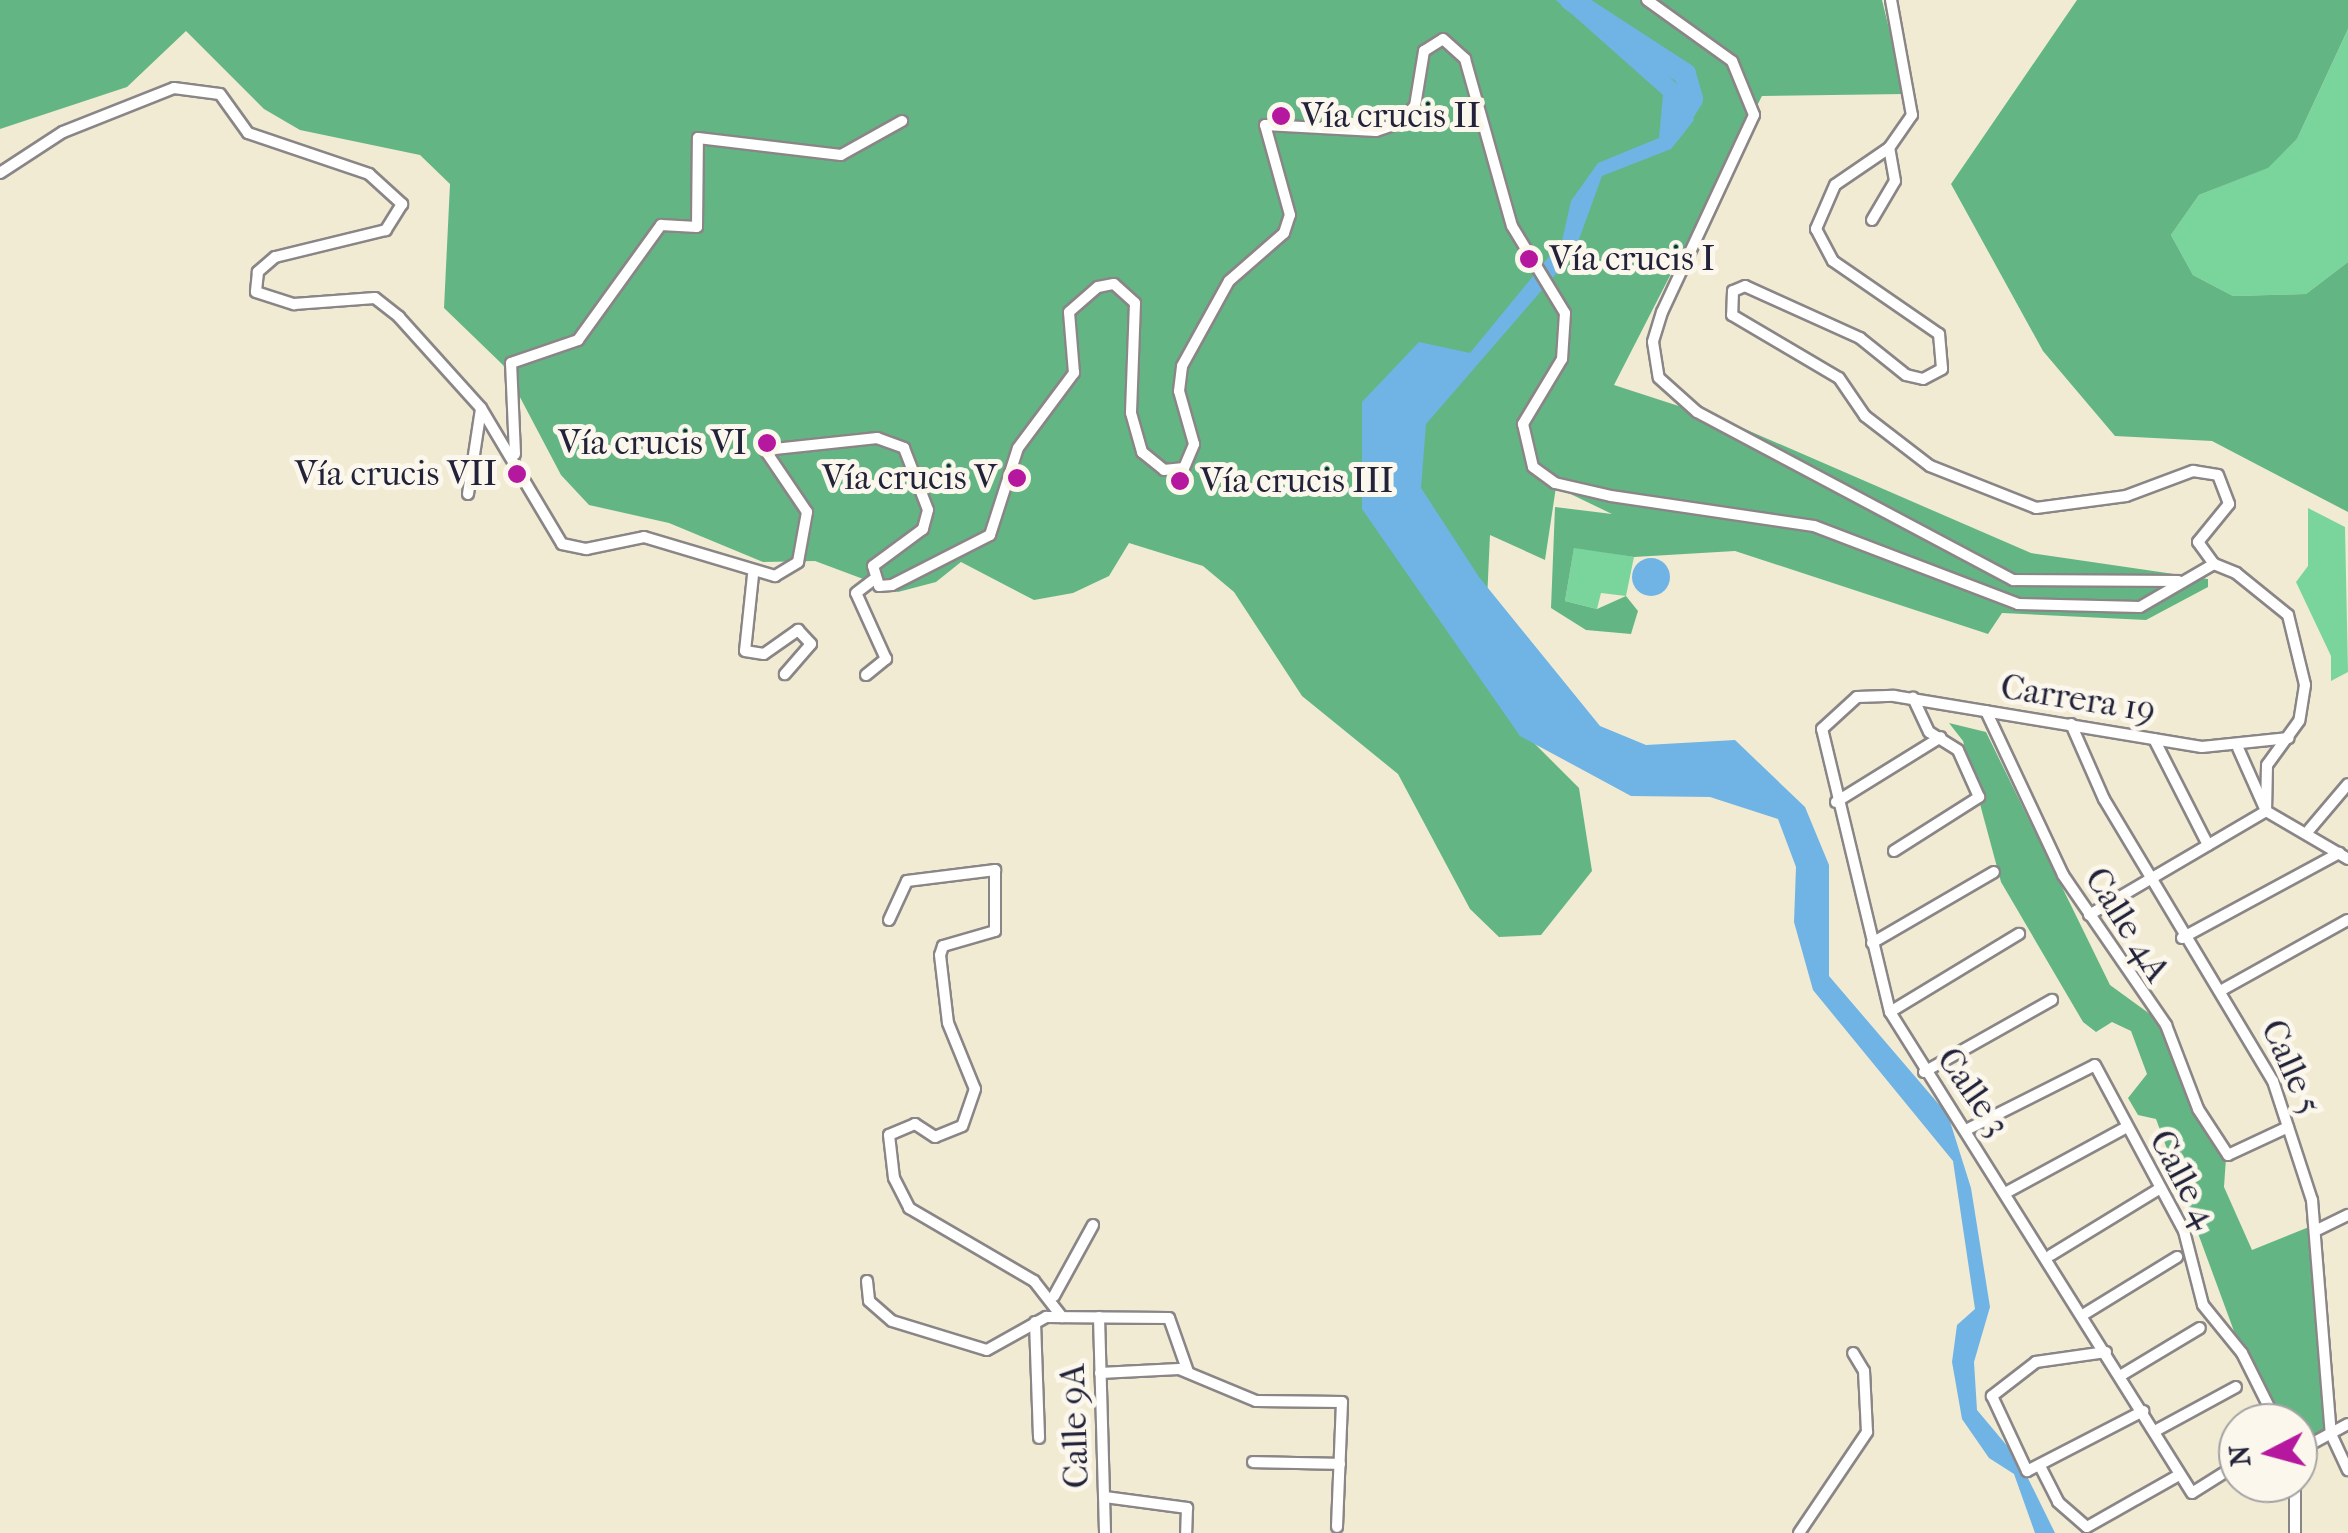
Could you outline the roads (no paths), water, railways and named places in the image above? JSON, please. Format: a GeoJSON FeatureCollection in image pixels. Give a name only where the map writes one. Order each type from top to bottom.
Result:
{"type":"FeatureCollection","features":[{"type":"Feature","properties":{"kind":"street"},"geometry":{"type":"LineString","coordinates":[[1647,0],[1732,61],[1754,115],[1662,312],[1652,342],[1659,378],[1697,412],[2012,580],[2180,581]]}},
{"type":"Feature","properties":{"kind":"street"},"geometry":{"type":"LineString","coordinates":[[1890,0],[1912,115],[1889,148],[1824,199],[1819,243],[1939,334],[1942,368],[1906,375],[1860,338],[1757,290],[1733,290],[1732,315],[1840,378],[1866,416],[1930,466],[2036,508],[2126,496],[2194,471],[2218,474],[2229,504],[2198,542],[2214,564],[2267,592],[2293,627],[2306,685],[2290,738],[2267,765],[2266,810]]}},
{"type":"Feature","properties":{"kind":"street"},"geometry":{"type":"LineString","coordinates":[[873,580],[892,585],[990,535],[1018,448],[1074,374],[1069,312],[1098,288],[1114,284],[1134,303],[1130,413],[1142,452],[1164,470],[1184,468],[1194,444],[1178,392],[1182,366],[1229,281],[1284,233],[1290,215],[1265,124],[1376,130],[1399,123],[1415,106],[1424,51],[1443,39],[1464,58],[1512,226],[1565,313],[1562,360],[1523,424],[1522,444],[1556,483],[1814,526],[2018,604],[2140,607],[2214,564]]}},
{"type":"Feature","properties":{"kind":"street"},"geometry":{"type":"LineString","coordinates":[[0,172],[63,132],[174,88],[220,94],[248,134],[370,174],[402,204],[386,230],[275,257],[258,272],[256,292],[294,304],[375,298],[481,408],[562,544],[586,549],[644,538],[754,575],[776,576],[798,562],[807,538],[800,492],[771,471],[765,450],[851,436],[904,448],[926,487],[923,529],[873,566],[873,580]]}},
{"type":"Feature","properties":{"kind":"street"},"geometry":{"type":"LineString","coordinates":[[514,460],[511,363],[578,340],[661,225],[697,227],[698,138],[841,154],[902,121]]}},
{"type":"Feature","properties":{"kind":"street"},"geometry":{"type":"LineString","coordinates":[[1872,220],[1895,182],[1889,148]]}},
{"type":"Feature","properties":{"kind":"street"},"geometry":{"type":"LineString","coordinates":[[468,494],[481,408]]}},
{"type":"Feature","properties":{"kind":"street"},"geometry":{"type":"LineString","coordinates":[[754,575],[745,650],[764,654],[798,630],[811,644],[784,674]]}},
{"type":"Feature","properties":{"kind":"street"},"geometry":{"type":"LineString","coordinates":[[866,675],[886,659],[856,593],[873,580]]}},
{"type":"Feature","properties":{"kind":"street","name":"Carrera 19"},"geometry":{"type":"LineString","coordinates":[[1857,697],[1913,698],[2238,748],[2290,738]]}},
{"type":"Feature","properties":{"kind":"street","name":"Calle 3"},"geometry":{"type":"LineString","coordinates":[[1857,697],[1822,728],[1836,802],[1890,1012],[1924,1072],[2050,1255],[2192,1494],[2218,1477]]}},
{"type":"Feature","properties":{"kind":"street"},"geometry":{"type":"LineString","coordinates":[[1894,851],[1979,797],[1958,750],[1923,724],[1913,698]]}},
{"type":"Feature","properties":{"kind":"street","name":"Calle 4A"},"geometry":{"type":"LineString","coordinates":[[1986,712],[2089,915],[2166,1024],[2198,1109],[2232,1155],[2288,1127]]}},
{"type":"Feature","properties":{"kind":"street","name":"Calle 5"},"geometry":{"type":"LineString","coordinates":[[2072,724],[2182,938],[2222,990],[2288,1127],[2316,1231],[2332,1434],[2348,1470]]}},
{"type":"Feature","properties":{"kind":"street"},"geometry":{"type":"LineString","coordinates":[[1836,802],[1941,737]]}},
{"type":"Feature","properties":{"kind":"street"},"geometry":{"type":"LineString","coordinates":[[2154,738],[2208,845]]}},
{"type":"Feature","properties":{"kind":"street"},"geometry":{"type":"LineString","coordinates":[[2182,938],[2344,856],[2309,830],[2266,810],[2238,748]]}},
{"type":"Feature","properties":{"kind":"street"},"geometry":{"type":"LineString","coordinates":[[2309,830],[2348,784]]}},
{"type":"Feature","properties":{"kind":"street"},"geometry":{"type":"LineString","coordinates":[[2089,915],[2266,810]]}},
{"type":"Feature","properties":{"kind":"street"},"geometry":{"type":"LineString","coordinates":[[889,920],[908,881],[994,870],[995,931],[943,946],[940,955],[948,1023],[975,1089],[962,1126],[935,1137],[914,1124],[889,1135],[894,1178],[909,1208],[1054,1296],[1062,1317]]}},
{"type":"Feature","properties":{"kind":"street"},"geometry":{"type":"LineString","coordinates":[[1872,942],[1994,872]]}},
{"type":"Feature","properties":{"kind":"street"},"geometry":{"type":"LineString","coordinates":[[2222,990],[2348,920]]}},
{"type":"Feature","properties":{"kind":"street"},"geometry":{"type":"LineString","coordinates":[[1890,1012],[2020,934]]}},
{"type":"Feature","properties":{"kind":"street"},"geometry":{"type":"LineString","coordinates":[[1924,1072],[2052,1000]]}},
{"type":"Feature","properties":{"kind":"street","name":"Calle 4"},"geometry":{"type":"LineString","coordinates":[[1966,1130],[2095,1065],[2159,1190],[2184,1230],[2203,1305],[2242,1353],[2266,1403]]}},
{"type":"Feature","properties":{"kind":"street"},"geometry":{"type":"LineString","coordinates":[[2009,1191],[2126,1128]]}},
{"type":"Feature","properties":{"kind":"street"},"geometry":{"type":"LineString","coordinates":[[2050,1255],[2159,1190]]}},
{"type":"Feature","properties":{"kind":"street"},"geometry":{"type":"LineString","coordinates":[[2316,1231],[2348,1215]]}},
{"type":"Feature","properties":{"kind":"street"},"geometry":{"type":"LineString","coordinates":[[1054,1296],[1093,1225]]}},
{"type":"Feature","properties":{"kind":"street"},"geometry":{"type":"LineString","coordinates":[[2086,1313],[2176,1257]]}},
{"type":"Feature","properties":{"kind":"street"},"geometry":{"type":"LineString","coordinates":[[867,1281],[870,1301],[892,1321],[986,1350],[1035,1322],[1062,1317],[1169,1318],[1188,1372]]}},
{"type":"Feature","properties":{"kind":"street","name":"Calle 9A"},"geometry":{"type":"LineString","coordinates":[[1099,1318],[1105,1533]]}},
{"type":"Feature","properties":{"kind":"street"},"geometry":{"type":"LineString","coordinates":[[1035,1322],[1040,1438]]}},
{"type":"Feature","properties":{"kind":"street"},"geometry":{"type":"LineString","coordinates":[[2120,1376],[2200,1328]]}},
{"type":"Feature","properties":{"kind":"street"},"geometry":{"type":"LineString","coordinates":[[2106,1352],[2036,1362],[1992,1396],[2027,1471],[2041,1468],[2143,1411]]}},
{"type":"Feature","properties":{"kind":"street"},"geometry":{"type":"LineString","coordinates":[[1799,1533],[1867,1432],[1864,1371],[1854,1353]]}},
{"type":"Feature","properties":{"kind":"street"},"geometry":{"type":"LineString","coordinates":[[1100,1373],[1188,1372],[1256,1401],[1342,1402],[1336,1527]]}},
{"type":"Feature","properties":{"kind":"street"},"geometry":{"type":"LineString","coordinates":[[2155,1431],[2236,1388]]}},
{"type":"Feature","properties":{"kind":"street"},"geometry":{"type":"LineString","coordinates":[[2318,1441],[2348,1424]]}},
{"type":"Feature","properties":{"kind":"street"},"geometry":{"type":"LineString","coordinates":[[1253,1462],[1340,1464]]}},
{"type":"Feature","properties":{"kind":"street"},"geometry":{"type":"LineString","coordinates":[[2041,1468],[2058,1502],[2087,1527],[2179,1475]]}},
{"type":"Feature","properties":{"kind":"street"},"geometry":{"type":"LineString","coordinates":[[1106,1497],[1187,1508],[1186,1533]]}},
{"type":"Feature","properties":{"kind":"street"},"geometry":{"type":"LineString","coordinates":[[2297,1503],[2308,1533]]}},
{"type":"Feature","properties":{"kind":"street"},"geometry":{"type":"LineString","coordinates":[[2294,1533],[2299,1516]]}},
{"type":"Feature","properties":{"kind":"water"},"geometry":{"type":"Polygon","coordinates":[[[1556,0],[1588,0],[1681,88],[1694,120],[1671,149],[1602,176],[1574,253],[1426,424],[1421,488],[1479,577],[1600,726],[1646,745],[1735,740],[1805,807],[1829,865],[1829,976],[1948,1115],[1971,1188],[1990,1307],[1974,1362],[1977,1410],[2019,1460],[2055,1533],[2035,1533],[2014,1474],[1989,1458],[1962,1419],[1952,1362],[1957,1325],[1975,1309],[1953,1161],[1813,990],[1794,922],[1796,867],[1778,819],[1710,797],[1631,796],[1520,736],[1362,509],[1362,402],[1419,342],[1470,353],[1562,241],[1571,201],[1598,163],[1659,138],[1663,95],[1556,0]]]}},
{"type":"Feature","properties":{"kind":"water"},"geometry":{"type":"Polygon","coordinates":[[[1651,558],[1664,564],[1670,577],[1664,590],[1651,596],[1638,590],[1632,577],[1638,564],[1651,558]]]}},
{"type":"Feature","properties":{"kind":"waterway"},"geometry":{"type":"LineString","coordinates":[[1571,0],[1685,74],[1692,99],[1674,128]]}},
{"type":"Feature","properties":{"kind":"place","name":"Vía crucis II"},"geometry":{"type":"Point","coordinates":[1281,116]}},
{"type":"Feature","properties":{"kind":"place","name":"Vía crucis I"},"geometry":{"type":"Point","coordinates":[1529,259]}},
{"type":"Feature","properties":{"kind":"place","name":"Vía crucis VI"},"geometry":{"type":"Point","coordinates":[767,443]}},
{"type":"Feature","properties":{"kind":"place","name":"Vía crucis VII"},"geometry":{"type":"Point","coordinates":[517,474]}},
{"type":"Feature","properties":{"kind":"place","name":"Vía crucis V"},"geometry":{"type":"Point","coordinates":[1017,478]}},
{"type":"Feature","properties":{"kind":"place","name":"Vía crucis III"},"geometry":{"type":"Point","coordinates":[1180,481]}}]}
